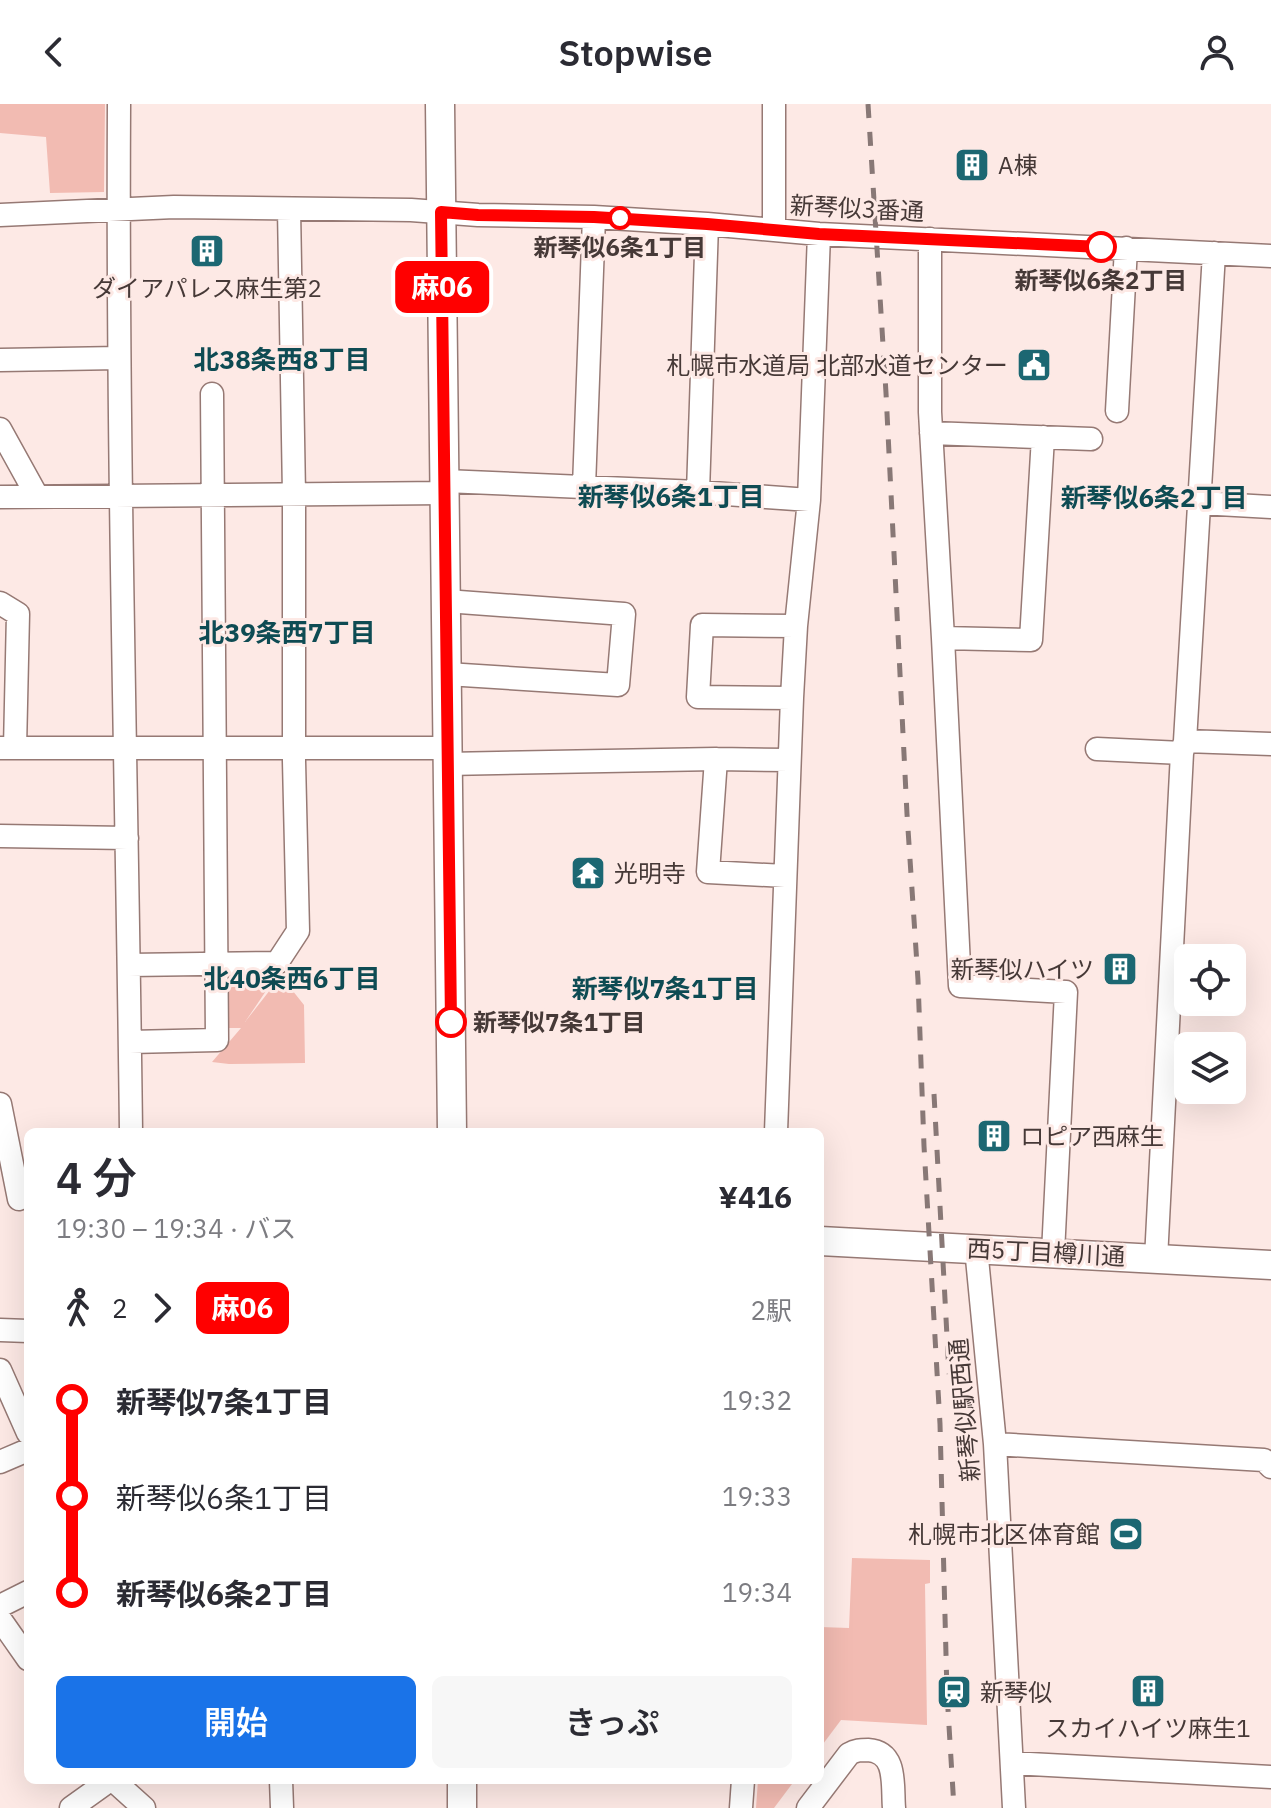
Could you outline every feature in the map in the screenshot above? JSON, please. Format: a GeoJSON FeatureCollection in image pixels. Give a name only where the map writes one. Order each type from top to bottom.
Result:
{"type":"FeatureCollection","features":[{"type":"Feature","properties":{"kind":"main road"},"geometry":{"type":"LineString","coordinates":[[440,104],[452,1128]]}},
{"type":"Feature","properties":{"kind":"main road","name":"西5丁目樽川通"},"geometry":{"type":"LineString","coordinates":[[824,1241],[1271,1265]]}},
{"type":"Feature","properties":{"kind":"main road"},"geometry":{"type":"LineString","coordinates":[[462,1784],[462,1808]]}},
{"type":"Feature","properties":{"kind":"street"},"geometry":{"type":"LineString","coordinates":[[119,104],[120,496],[131,1128]]}},
{"type":"Feature","properties":{"kind":"street"},"geometry":{"type":"LineString","coordinates":[[774,104],[774,230]]}},
{"type":"Feature","properties":{"kind":"street","name":"新琴似3番通"},"geometry":{"type":"LineString","coordinates":[[0,215],[174,207],[411,210],[478,215],[594,217],[819,234],[1271,256]]}},
{"type":"Feature","properties":{"kind":"street"},"geometry":{"type":"LineString","coordinates":[[129,965],[277,963],[298,931],[289,209]]}},
{"type":"Feature","properties":{"kind":"street"},"geometry":{"type":"LineString","coordinates":[[584,487],[594,217]]}},
{"type":"Feature","properties":{"kind":"street"},"geometry":{"type":"LineString","coordinates":[[698,492],[707,224]]}},
{"type":"Feature","properties":{"kind":"street"},"geometry":{"type":"LineString","coordinates":[[776,1128],[789,760],[796,626],[809,500],[819,234]]}},
{"type":"Feature","properties":{"kind":"street"},"geometry":{"type":"LineString","coordinates":[[930,239],[931,433],[960,986],[1066,992],[1053,1253]]}},
{"type":"Feature","properties":{"kind":"street"},"geometry":{"type":"LineString","coordinates":[[1117,411],[1126,248]]}},
{"type":"Feature","properties":{"kind":"street"},"geometry":{"type":"LineString","coordinates":[[1156,1259],[1214,253]]}},
{"type":"Feature","properties":{"kind":"street"},"geometry":{"type":"LineString","coordinates":[[0,360],[119,358]]}},
{"type":"Feature","properties":{"kind":"street"},"geometry":{"type":"LineString","coordinates":[[130,1042],[217,1040],[212,394]]}},
{"type":"Feature","properties":{"kind":"street"},"geometry":{"type":"LineString","coordinates":[[0,429],[37,496]]}},
{"type":"Feature","properties":{"kind":"street"},"geometry":{"type":"LineString","coordinates":[[931,433],[1091,439]]}},
{"type":"Feature","properties":{"kind":"street"},"geometry":{"type":"LineString","coordinates":[[943,638],[1031,640],[1043,437]]}},
{"type":"Feature","properties":{"kind":"street"},"geometry":{"type":"LineString","coordinates":[[0,497],[584,487],[809,500]]}},
{"type":"Feature","properties":{"kind":"street"},"geometry":{"type":"LineString","coordinates":[[1200,503],[1271,507]]}},
{"type":"Feature","properties":{"kind":"street"},"geometry":{"type":"LineString","coordinates":[[446,601],[624,614],[618,685],[447,674]]}},
{"type":"Feature","properties":{"kind":"street"},"geometry":{"type":"LineString","coordinates":[[0,603],[18,614],[8,748],[294,748],[448,756],[789,760]]}},
{"type":"Feature","properties":{"kind":"street"},"geometry":{"type":"LineString","coordinates":[[792,698],[698,697],[702,625],[796,626]]}},
{"type":"Feature","properties":{"kind":"street"},"geometry":{"type":"LineString","coordinates":[[1097,749],[1271,744]]}},
{"type":"Feature","properties":{"kind":"street"},"geometry":{"type":"LineString","coordinates":[[716,759],[708,872],[785,876]]}},
{"type":"Feature","properties":{"kind":"street"},"geometry":{"type":"LineString","coordinates":[[0,836],[127,838]]}},
{"type":"Feature","properties":{"kind":"street"},"geometry":{"type":"LineString","coordinates":[[0,1104],[16,1199]]}},
{"type":"Feature","properties":{"kind":"street","name":"新琴似駅西通"},"geometry":{"type":"LineString","coordinates":[[976,1248],[995,1444],[1014,1808]]}},
{"type":"Feature","properties":{"kind":"street"},"geometry":{"type":"LineString","coordinates":[[0,1330],[24,1331]]}},
{"type":"Feature","properties":{"kind":"street"},"geometry":{"type":"LineString","coordinates":[[0,1370],[24,1424]]}},
{"type":"Feature","properties":{"kind":"street"},"geometry":{"type":"LineString","coordinates":[[995,1444],[1264,1460],[1271,1467]]}},
{"type":"Feature","properties":{"kind":"street"},"geometry":{"type":"LineString","coordinates":[[0,1462],[24,1452]]}},
{"type":"Feature","properties":{"kind":"street"},"geometry":{"type":"LineString","coordinates":[[0,1606],[24,1594]]}},
{"type":"Feature","properties":{"kind":"street"},"geometry":{"type":"LineString","coordinates":[[0,1619],[24,1653]]}},
{"type":"Feature","properties":{"kind":"street"},"geometry":{"type":"LineString","coordinates":[[808,1808],[849,1754],[856,1750],[876,1751],[891,1764],[894,1808]]}},
{"type":"Feature","properties":{"kind":"street"},"geometry":{"type":"LineString","coordinates":[[1012,1763],[1271,1777]]}},
{"type":"Feature","properties":{"kind":"street"},"geometry":{"type":"LineString","coordinates":[[74,1807],[106,1784]]}},
{"type":"Feature","properties":{"kind":"street"},"geometry":{"type":"LineString","coordinates":[[117,1784],[144,1808]]}},
{"type":"Feature","properties":{"kind":"street"},"geometry":{"type":"LineString","coordinates":[[281,1784],[282,1808]]}},
{"type":"Feature","properties":{"kind":"street"},"geometry":{"type":"LineString","coordinates":[[741,1808],[743,1784]]}},
{"type":"Feature","properties":{"kind":"shaded area"},"geometry":{"type":"Polygon","coordinates":[[[0,104],[105,104],[104,192],[50,193],[46,137],[0,133],[0,104]]]}},
{"type":"Feature","properties":{"kind":"shaded area"},"geometry":{"type":"Polygon","coordinates":[[[280,970],[245,1022],[281,976],[304,1005],[305,1063],[212,1062],[241,1028],[226,1028],[226,971],[280,970]]]}},
{"type":"Feature","properties":{"kind":"shaded area"},"geometry":{"type":"Polygon","coordinates":[[[852,1558],[930,1560],[930,1583],[925,1584],[927,1725],[841,1720],[824,1743],[824,1627],[849,1628],[852,1558]]]}},
{"type":"Feature","properties":{"kind":"shaded area"},"geometry":{"type":"Polygon","coordinates":[[[758,1784],[792,1784],[774,1808],[756,1808],[758,1784]]]}},
{"type":"Feature","properties":{"kind":"railway"},"geometry":{"type":"LineString","coordinates":[[868,104],[918,980],[940,1424],[947,1693],[954,1808]]}},
{"type":"Feature","properties":{"kind":"railway"},"geometry":{"type":"LineString","coordinates":[[934,1094],[949,1374]]}},
{"type":"Feature","properties":{"kind":"bus line","name":"麻06"},"geometry":{"type":"LineString","coordinates":[[451,1022],[441,212],[594,217],[819,234],[1101,247]]}},
{"type":"Feature","properties":{"kind":"place","name":"A棟"},"geometry":{"type":"Point","coordinates":[972,165]}},
{"type":"Feature","properties":{"kind":"place","name":"新琴似6条1丁目"},"geometry":{"type":"Point","coordinates":[620,218]}},
{"type":"Feature","properties":{"kind":"place","name":"新琴似6条2丁目"},"geometry":{"type":"Point","coordinates":[1101,247]}},
{"type":"Feature","properties":{"kind":"place","name":"ダイアパレス麻生第2"},"geometry":{"type":"Point","coordinates":[207,251]}},
{"type":"Feature","properties":{"kind":"place","name":"札幌市水道局 北部水道センター"},"geometry":{"type":"Point","coordinates":[1034,365]}},
{"type":"Feature","properties":{"kind":"place","name":"光明寺"},"geometry":{"type":"Point","coordinates":[588,873]}},
{"type":"Feature","properties":{"kind":"place","name":"新琴似ハイツ"},"geometry":{"type":"Point","coordinates":[1120,969]}},
{"type":"Feature","properties":{"kind":"place","name":"新琴似7条1丁目"},"geometry":{"type":"Point","coordinates":[451,1022]}},
{"type":"Feature","properties":{"kind":"place","name":"ロピア西麻生"},"geometry":{"type":"Point","coordinates":[994,1136]}},
{"type":"Feature","properties":{"kind":"place","name":"札幌市北区体育館"},"geometry":{"type":"Point","coordinates":[1126,1534]}},
{"type":"Feature","properties":{"kind":"place","name":"スカイハイツ麻生1"},"geometry":{"type":"Point","coordinates":[1148,1691]}},
{"type":"Feature","properties":{"kind":"place","name":"新琴似"},"geometry":{"type":"Point","coordinates":[954,1692]}},
{"type":"Feature","properties":{"kind":"district","name":"北38条西8丁目"},"geometry":{"type":"Point","coordinates":[282,359]}},
{"type":"Feature","properties":{"kind":"district","name":"新琴似6条1丁目"},"geometry":{"type":"Point","coordinates":[671,496]}},
{"type":"Feature","properties":{"kind":"district","name":"新琴似6条2丁目"},"geometry":{"type":"Point","coordinates":[1154,497]}},
{"type":"Feature","properties":{"kind":"district","name":"北39条西7丁目"},"geometry":{"type":"Point","coordinates":[287,632]}},
{"type":"Feature","properties":{"kind":"district","name":"北40条西6丁目"},"geometry":{"type":"Point","coordinates":[292,978]}},
{"type":"Feature","properties":{"kind":"district","name":"新琴似7条1丁目"},"geometry":{"type":"Point","coordinates":[665,988]}}]}
